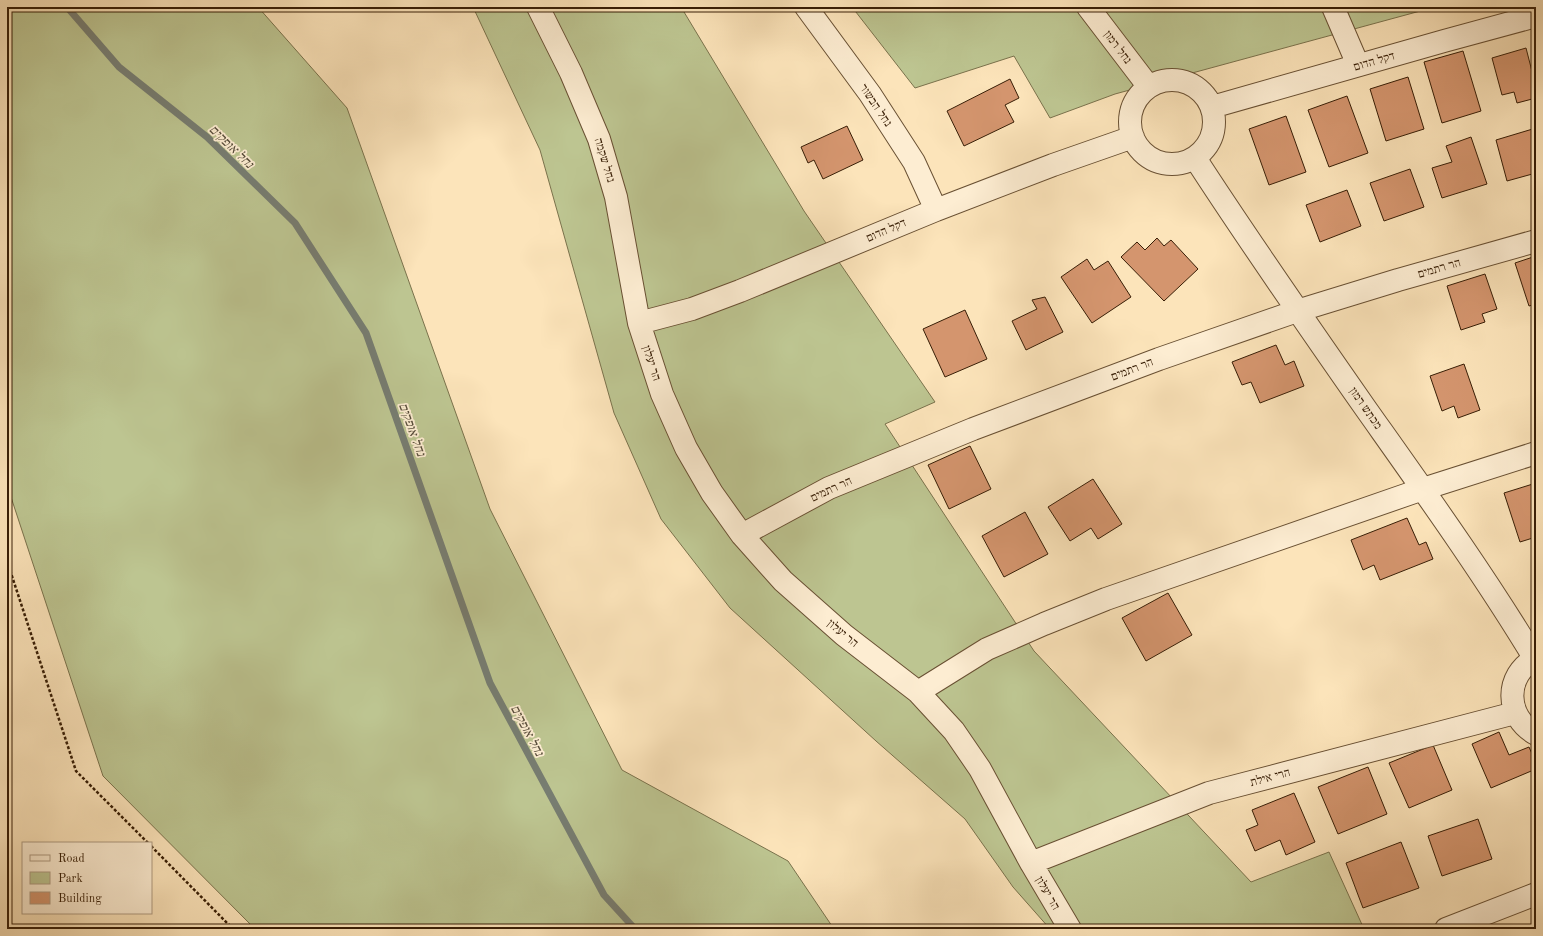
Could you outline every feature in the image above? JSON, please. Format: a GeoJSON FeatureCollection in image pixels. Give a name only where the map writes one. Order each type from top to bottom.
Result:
{"type":"FeatureCollection","features":[{"type":"Feature","properties":{"kind":"street","name":"נחל שקמה"},"geometry":{"type":"LineString","coordinates":[[538,7],[571,73],[599,140],[616,198],[639,323]]}},
{"type":"Feature","properties":{"kind":"street","name":"נחל הבשור"},"geometry":{"type":"LineString","coordinates":[[806,7],[870,94],[914,162],[936,210]]}},
{"type":"Feature","properties":{"kind":"street","name":"נחל רמון"},"geometry":{"type":"LineString","coordinates":[[1088,7],[1148,87]]}},
{"type":"Feature","properties":{"kind":"street"},"geometry":{"type":"LineString","coordinates":[[1333,7],[1358,65]]}},
{"type":"Feature","properties":{"kind":"street","name":"דקל הדום"},"geometry":{"type":"LineString","coordinates":[[1212,107],[1536,16]]}},
{"type":"Feature","properties":{"kind":"street"},"geometry":{"type":"LineString","coordinates":[[1172,80],[1185,82],[1196,87],[1205,96],[1212,107],[1214,121],[1212,136],[1205,148],[1195,158],[1171,164],[1159,162],[1148,156],[1139,148],[1133,137],[1130,123],[1132,109],[1138,97],[1148,87],[1160,82],[1172,80]]}},
{"type":"Feature","properties":{"kind":"street","name":"דקל הדום"},"geometry":{"type":"LineString","coordinates":[[639,323],[692,309],[733,294],[936,210],[1045,168],[1133,137]]}},
{"type":"Feature","properties":{"kind":"street","name":"מכתש רמון"},"geometry":{"type":"LineString","coordinates":[[1195,158],[1297,311],[1423,489],[1504,607],[1535,658]]}},
{"type":"Feature","properties":{"kind":"street","name":"הר רתמים"},"geometry":{"type":"LineString","coordinates":[[742,535],[829,488],[973,429],[1159,359],[1297,311],[1398,280],[1536,241]]}},
{"type":"Feature","properties":{"kind":"street","name":"הר יעלון"},"geometry":{"type":"LineString","coordinates":[[639,323],[662,394],[686,448],[712,493],[742,535],[783,581],[844,635],[918,692],[954,731],[976,763],[1031,863],[1070,929]]}},
{"type":"Feature","properties":{"kind":"street"},"geometry":{"type":"LineString","coordinates":[[918,692],[987,649],[1106,599],[1423,489],[1536,453]]}},
{"type":"Feature","properties":{"kind":"street"},"geometry":{"type":"LineString","coordinates":[[1535,658],[1522,668],[1515,682],[1512,697],[1515,712],[1524,726],[1536,734]]}},
{"type":"Feature","properties":{"kind":"street","name":"הרי אילת"},"geometry":{"type":"LineString","coordinates":[[1031,863],[1209,793],[1515,712]]}},
{"type":"Feature","properties":{"kind":"street"},"geometry":{"type":"LineString","coordinates":[[1446,929],[1536,894]]}},
{"type":"Feature","properties":{"kind":"path"},"geometry":{"type":"LineString","coordinates":[[7,561],[76,771],[147,842]]}},
{"type":"Feature","properties":{"kind":"path"},"geometry":{"type":"LineString","coordinates":[[152,847],[233,929]]}},
{"type":"Feature","properties":{"kind":"green space"},"geometry":{"type":"Polygon","coordinates":[[[7,7],[258,7],[347,108],[490,509],[622,770],[788,861],[834,929],[255,929],[103,776],[7,485],[7,7]]]}},
{"type":"Feature","properties":{"kind":"green space"},"geometry":{"type":"Polygon","coordinates":[[[473,7],[681,7],[804,211],[935,402],[885,424],[1034,651],[1251,882],[1329,852],[1364,929],[1050,929],[1013,887],[965,819],[876,741],[730,608],[661,519],[614,413],[540,150],[473,7]]]}},
{"type":"Feature","properties":{"kind":"green space"},"geometry":{"type":"Polygon","coordinates":[[[852,7],[1435,7],[1115,94],[1050,118],[1014,56],[915,88],[852,7]]]}},
{"type":"Feature","properties":{"kind":"building"},"geometry":{"type":"Polygon","coordinates":[[[1526,48],[1536,87],[1536,98],[1517,103],[1514,92],[1502,95],[1492,58],[1526,48]]]}},
{"type":"Feature","properties":{"kind":"building"},"geometry":{"type":"Polygon","coordinates":[[[1463,51],[1481,111],[1442,123],[1424,62],[1463,51]]]}},
{"type":"Feature","properties":{"kind":"building"},"geometry":{"type":"Polygon","coordinates":[[[1408,77],[1424,129],[1386,141],[1370,89],[1408,77]]]}},
{"type":"Feature","properties":{"kind":"building"},"geometry":{"type":"Polygon","coordinates":[[[1010,79],[1019,98],[1005,105],[1014,122],[964,146],[947,111],[1010,79]]]}},
{"type":"Feature","properties":{"kind":"building"},"geometry":{"type":"Polygon","coordinates":[[[1347,96],[1368,153],[1329,167],[1308,110],[1347,96]]]}},
{"type":"Feature","properties":{"kind":"building"},"geometry":{"type":"Polygon","coordinates":[[[1286,116],[1306,172],[1269,185],[1249,129],[1286,116]]]}},
{"type":"Feature","properties":{"kind":"building"},"geometry":{"type":"Polygon","coordinates":[[[847,126],[863,160],[823,179],[814,160],[808,163],[801,147],[847,126]]]}},
{"type":"Feature","properties":{"kind":"building"},"geometry":{"type":"Polygon","coordinates":[[[1536,128],[1536,173],[1507,181],[1496,140],[1536,128]]]}},
{"type":"Feature","properties":{"kind":"building"},"geometry":{"type":"Polygon","coordinates":[[[1471,137],[1487,184],[1442,198],[1432,168],[1452,162],[1446,146],[1471,137]]]}},
{"type":"Feature","properties":{"kind":"building"},"geometry":{"type":"Polygon","coordinates":[[[1410,169],[1424,207],[1384,221],[1370,183],[1410,169]]]}},
{"type":"Feature","properties":{"kind":"building"},"geometry":{"type":"Polygon","coordinates":[[[1347,190],[1361,226],[1320,242],[1306,205],[1347,190]]]}},
{"type":"Feature","properties":{"kind":"building"},"geometry":{"type":"Polygon","coordinates":[[[1157,238],[1164,246],[1171,240],[1198,269],[1164,301],[1121,257],[1137,242],[1145,250],[1157,238]]]}},
{"type":"Feature","properties":{"kind":"building"},"geometry":{"type":"Polygon","coordinates":[[[1536,256],[1536,304],[1529,306],[1515,263],[1536,256]]]}},
{"type":"Feature","properties":{"kind":"building"},"geometry":{"type":"Polygon","coordinates":[[[1087,259],[1094,270],[1108,261],[1131,297],[1092,323],[1061,277],[1087,259]]]}},
{"type":"Feature","properties":{"kind":"building"},"geometry":{"type":"Polygon","coordinates":[[[1485,274],[1497,309],[1482,314],[1485,322],[1461,330],[1447,286],[1485,274]]]}},
{"type":"Feature","properties":{"kind":"building"},"geometry":{"type":"Polygon","coordinates":[[[1045,297],[1063,332],[1026,350],[1012,321],[1037,309],[1032,300],[1045,297]]]}},
{"type":"Feature","properties":{"kind":"building"},"geometry":{"type":"Polygon","coordinates":[[[965,310],[987,359],[945,377],[923,329],[965,310]]]}},
{"type":"Feature","properties":{"kind":"building"},"geometry":{"type":"Polygon","coordinates":[[[1276,345],[1285,365],[1294,361],[1304,386],[1260,403],[1251,382],[1242,385],[1232,362],[1276,345]]]}},
{"type":"Feature","properties":{"kind":"building"},"geometry":{"type":"Polygon","coordinates":[[[1464,364],[1480,410],[1458,418],[1454,406],[1442,411],[1430,376],[1464,364]]]}},
{"type":"Feature","properties":{"kind":"building"},"geometry":{"type":"Polygon","coordinates":[[[970,446],[991,489],[949,509],[928,465],[970,446]]]}},
{"type":"Feature","properties":{"kind":"building"},"geometry":{"type":"Polygon","coordinates":[[[1093,479],[1122,524],[1098,539],[1091,528],[1070,541],[1048,507],[1093,479]]]}},
{"type":"Feature","properties":{"kind":"building"},"geometry":{"type":"Polygon","coordinates":[[[1536,483],[1536,537],[1520,542],[1504,493],[1536,483]]]}},
{"type":"Feature","properties":{"kind":"building"},"geometry":{"type":"Polygon","coordinates":[[[1025,512],[1048,554],[1004,577],[982,536],[1025,512]]]}},
{"type":"Feature","properties":{"kind":"building"},"geometry":{"type":"Polygon","coordinates":[[[1407,518],[1419,545],[1426,542],[1433,559],[1380,580],[1374,565],[1363,570],[1351,540],[1407,518]]]}},
{"type":"Feature","properties":{"kind":"building"},"geometry":{"type":"Polygon","coordinates":[[[1168,593],[1192,635],[1146,661],[1122,618],[1168,593]]]}},
{"type":"Feature","properties":{"kind":"building"},"geometry":{"type":"Polygon","coordinates":[[[1499,732],[1509,755],[1529,747],[1536,763],[1536,769],[1491,788],[1472,744],[1499,732]]]}},
{"type":"Feature","properties":{"kind":"building"},"geometry":{"type":"Polygon","coordinates":[[[1433,745],[1452,790],[1409,808],[1389,763],[1433,745]]]}},
{"type":"Feature","properties":{"kind":"building"},"geometry":{"type":"Polygon","coordinates":[[[1368,767],[1387,814],[1338,834],[1318,787],[1368,767]]]}},
{"type":"Feature","properties":{"kind":"building"},"geometry":{"type":"Polygon","coordinates":[[[1294,793],[1315,842],[1286,855],[1280,840],[1255,851],[1246,830],[1258,825],[1252,810],[1294,793]]]}},
{"type":"Feature","properties":{"kind":"building"},"geometry":{"type":"Polygon","coordinates":[[[1478,819],[1492,859],[1442,876],[1428,836],[1478,819]]]}},
{"type":"Feature","properties":{"kind":"building"},"geometry":{"type":"Polygon","coordinates":[[[1401,842],[1419,888],[1363,908],[1346,863],[1401,842]]]}},
{"type":"Feature","properties":{"kind":"waterway","name":"נחל אופקים"},"geometry":{"type":"LineString","coordinates":[[67,7],[119,67],[207,137],[295,223],[366,333],[490,683],[604,895],[635,929]]}}]}
